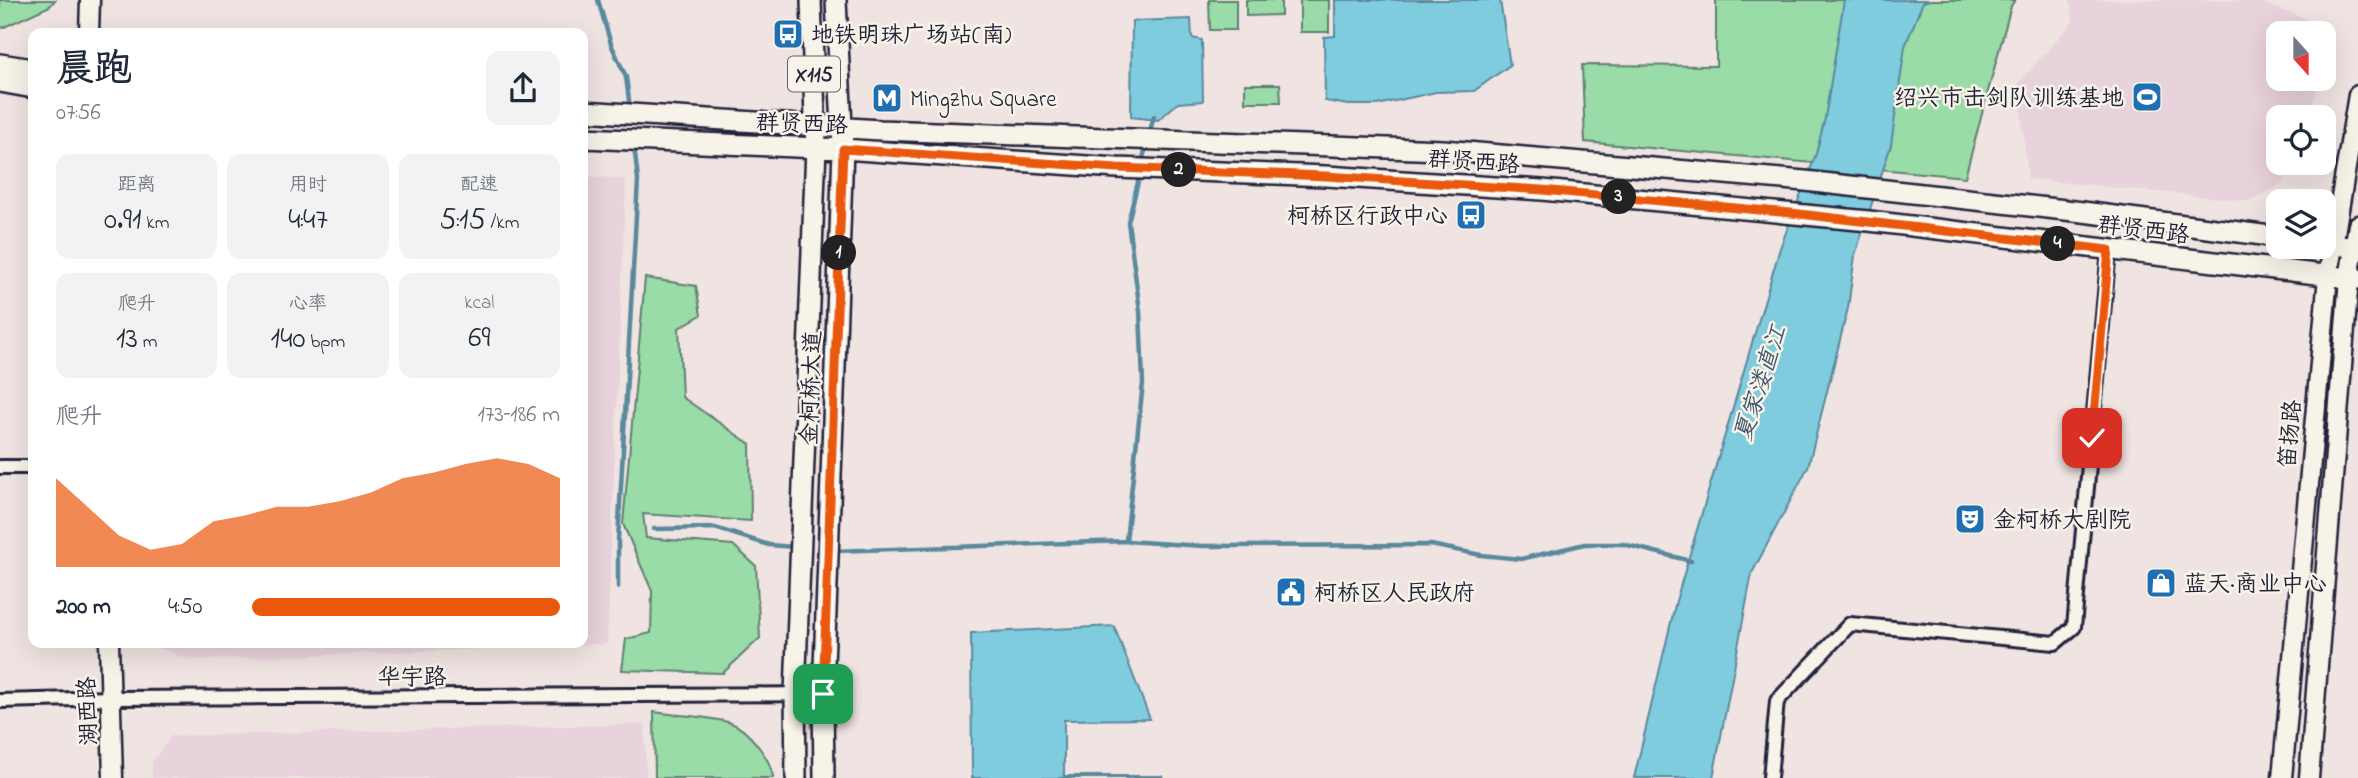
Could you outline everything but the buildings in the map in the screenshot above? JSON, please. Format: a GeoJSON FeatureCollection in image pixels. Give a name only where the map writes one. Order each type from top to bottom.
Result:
{"type":"FeatureCollection","features":[{"type":"Feature","properties":{"kind":"main road","name":"金柯桥大道"},"geometry":{"type":"LineString","coordinates":[[796,778],[795,694],[816,148],[811,0]]}},
{"type":"Feature","properties":{"kind":"main road","name":"金柯桥大道"},"geometry":{"type":"LineString","coordinates":[[824,778],[823,694],[843,149],[836,0]]}},
{"type":"Feature","properties":{"kind":"main road"},"geometry":{"type":"LineString","coordinates":[[0,64],[28,68]]}},
{"type":"Feature","properties":{"kind":"main road"},"geometry":{"type":"LineString","coordinates":[[0,82],[28,87]]}},
{"type":"Feature","properties":{"kind":"main road","name":"群贤西路"},"geometry":{"type":"LineString","coordinates":[[588,111],[843,128],[1163,142],[1443,150],[1805,181],[2266,235]]}},
{"type":"Feature","properties":{"kind":"main road","name":"群贤西路"},"geometry":{"type":"LineString","coordinates":[[588,138],[843,149],[1117,168],[1326,176],[1542,190],[1868,221],[2353,279]]}},
{"type":"Feature","properties":{"kind":"main road"},"geometry":{"type":"LineString","coordinates":[[2336,245],[2356,248]]}},
{"type":"Feature","properties":{"kind":"street"},"geometry":{"type":"LineString","coordinates":[[89,28],[90,0]]}},
{"type":"Feature","properties":{"kind":"street","name":"笛扬路"},"geometry":{"type":"LineString","coordinates":[[2336,208],[2358,95]]}},
{"type":"Feature","properties":{"kind":"street","name":"笛扬路"},"geometry":{"type":"LineString","coordinates":[[2309,778],[2358,225]]}},
{"type":"Feature","properties":{"kind":"street"},"geometry":{"type":"LineString","coordinates":[[1770,778],[1777,701],[1850,624],[2055,643],[2074,627],[2109,250]]}},
{"type":"Feature","properties":{"kind":"street","name":"笛扬路"},"geometry":{"type":"LineString","coordinates":[[2282,778],[2329,259]]}},
{"type":"Feature","properties":{"kind":"street"},"geometry":{"type":"LineString","coordinates":[[0,467],[28,467]]}},
{"type":"Feature","properties":{"kind":"street","name":"湖西路"},"geometry":{"type":"LineString","coordinates":[[109,648],[113,698],[113,778]]}},
{"type":"Feature","properties":{"kind":"street","name":"华宇路"},"geometry":{"type":"LineString","coordinates":[[0,701],[823,694]]}},
{"type":"Feature","properties":{"kind":"shaded area"},"geometry":{"type":"Polygon","coordinates":[[[2070,0],[2261,0],[2312,21],[2266,21],[2266,91],[2316,91],[2313,105],[2266,105],[2266,175],[2287,175],[2282,184],[2266,189],[2266,192],[2248,201],[2028,179],[2018,83],[2073,22],[2070,0]]]}},
{"type":"Feature","properties":{"kind":"shaded area"},"geometry":{"type":"Polygon","coordinates":[[[588,176],[626,179],[607,644],[588,645],[588,176]]]}},
{"type":"Feature","properties":{"kind":"shaded area"},"geometry":{"type":"Polygon","coordinates":[[[160,648],[502,648],[189,660],[160,648]]]}},
{"type":"Feature","properties":{"kind":"shaded area"},"geometry":{"type":"Polygon","coordinates":[[[645,724],[646,778],[152,778],[152,762],[171,736],[645,724]]]}},
{"type":"Feature","properties":{"kind":"green space"},"geometry":{"type":"Polygon","coordinates":[[[0,0],[55,0],[50,6],[0,29],[0,0]]]}},
{"type":"Feature","properties":{"kind":"green space"},"geometry":{"type":"Polygon","coordinates":[[[1209,0],[1236,0],[1236,30],[1210,30],[1209,0]]]}},
{"type":"Feature","properties":{"kind":"green space"},"geometry":{"type":"Polygon","coordinates":[[[1246,0],[1281,0],[1281,15],[1246,16],[1246,0]]]}},
{"type":"Feature","properties":{"kind":"green space"},"geometry":{"type":"Polygon","coordinates":[[[1300,0],[1329,0],[1329,32],[1300,32],[1300,0]]]}},
{"type":"Feature","properties":{"kind":"green space"},"geometry":{"type":"Polygon","coordinates":[[[1716,0],[2015,0],[2011,6],[1965,177],[1585,142],[1582,65],[1716,66],[1716,0]]]}},
{"type":"Feature","properties":{"kind":"green space"},"geometry":{"type":"Polygon","coordinates":[[[1245,84],[1280,84],[1281,102],[1245,102],[1245,84]]]}},
{"type":"Feature","properties":{"kind":"green space"},"geometry":{"type":"Polygon","coordinates":[[[645,278],[696,286],[701,315],[679,328],[682,397],[750,444],[751,521],[643,514],[646,538],[733,545],[756,566],[760,638],[723,673],[622,670],[626,639],[651,633],[652,591],[623,524],[645,278]]]}},
{"type":"Feature","properties":{"kind":"green space"},"geometry":{"type":"Polygon","coordinates":[[[654,712],[712,719],[738,726],[764,754],[773,778],[655,778],[654,712]]]}},
{"type":"Feature","properties":{"kind":"water"},"geometry":{"type":"Polygon","coordinates":[[[1335,0],[1500,0],[1510,65],[1474,91],[1436,92],[1377,105],[1348,105],[1325,101],[1324,37],[1335,36],[1335,0]]]}},
{"type":"Feature","properties":{"kind":"water","name":"夏家溇直江"},"geometry":{"type":"Polygon","coordinates":[[[1844,0],[1930,0],[1923,2],[1905,46],[1891,145],[1855,255],[1848,308],[1808,467],[1752,573],[1713,778],[1634,778],[1676,601],[1780,248],[1816,154],[1825,118],[1844,0]]]}},
{"type":"Feature","properties":{"kind":"water"},"geometry":{"type":"Polygon","coordinates":[[[1191,19],[1192,38],[1202,40],[1203,101],[1178,103],[1158,120],[1131,117],[1132,21],[1191,19]]]}},
{"type":"Feature","properties":{"kind":"water"},"geometry":{"type":"Polygon","coordinates":[[[1114,626],[1150,719],[1064,720],[1064,776],[1163,778],[972,778],[971,633],[1114,626]]]}},
{"type":"Feature","properties":{"kind":"waterway"},"geometry":{"type":"LineString","coordinates":[[598,0],[611,44],[626,77],[630,108]]}},
{"type":"Feature","properties":{"kind":"waterway"},"geometry":{"type":"LineString","coordinates":[[1149,135],[1154,116]]}},
{"type":"Feature","properties":{"kind":"waterway"},"geometry":{"type":"LineString","coordinates":[[1142,162],[1147,143]]}},
{"type":"Feature","properties":{"kind":"waterway"},"geometry":{"type":"LineString","coordinates":[[618,587],[618,540],[638,180],[634,145]]}},
{"type":"Feature","properties":{"kind":"waterway"},"geometry":{"type":"LineString","coordinates":[[1126,541],[1143,383],[1140,311],[1128,222],[1140,174]]}},
{"type":"Feature","properties":{"kind":"waterway"},"geometry":{"type":"LineString","coordinates":[[654,529],[715,528],[769,545],[794,547]]}},
{"type":"Feature","properties":{"kind":"waterway"},"geometry":{"type":"LineString","coordinates":[[834,551],[1126,541],[1203,546],[1431,545],[1481,555],[1521,559],[1585,544],[1623,544],[1691,561]]}},
{"type":"Feature","properties":{"kind":"place","name":"地铁明珠广场站(南)"},"geometry":{"type":"Point","coordinates":[788,34]}},
{"type":"Feature","properties":{"kind":"place","name":"绍兴市击剑队训练基地"},"geometry":{"type":"Point","coordinates":[2147,97]}},
{"type":"Feature","properties":{"kind":"place","name":"Mingzhu Square"},"geometry":{"type":"Point","coordinates":[887,98]}},
{"type":"Feature","properties":{"kind":"place","name":"柯桥区行政中心"},"geometry":{"type":"Point","coordinates":[1471,215]}},
{"type":"Feature","properties":{"kind":"place","name":"金柯桥大剧院"},"geometry":{"type":"Point","coordinates":[1970,519]}},
{"type":"Feature","properties":{"kind":"place","name":"蓝天·商业中心"},"geometry":{"type":"Point","coordinates":[2161,583]}},
{"type":"Feature","properties":{"kind":"place","name":"柯桥区人民政府"},"geometry":{"type":"Point","coordinates":[1291,592]}},
{"type":"Feature","properties":{"kind":"route"},"geometry":{"type":"LineString","coordinates":[[823,694],[843,149],[1117,168],[1326,176],[1542,190],[1868,221],[2109,250],[2092,438]]}}]}
